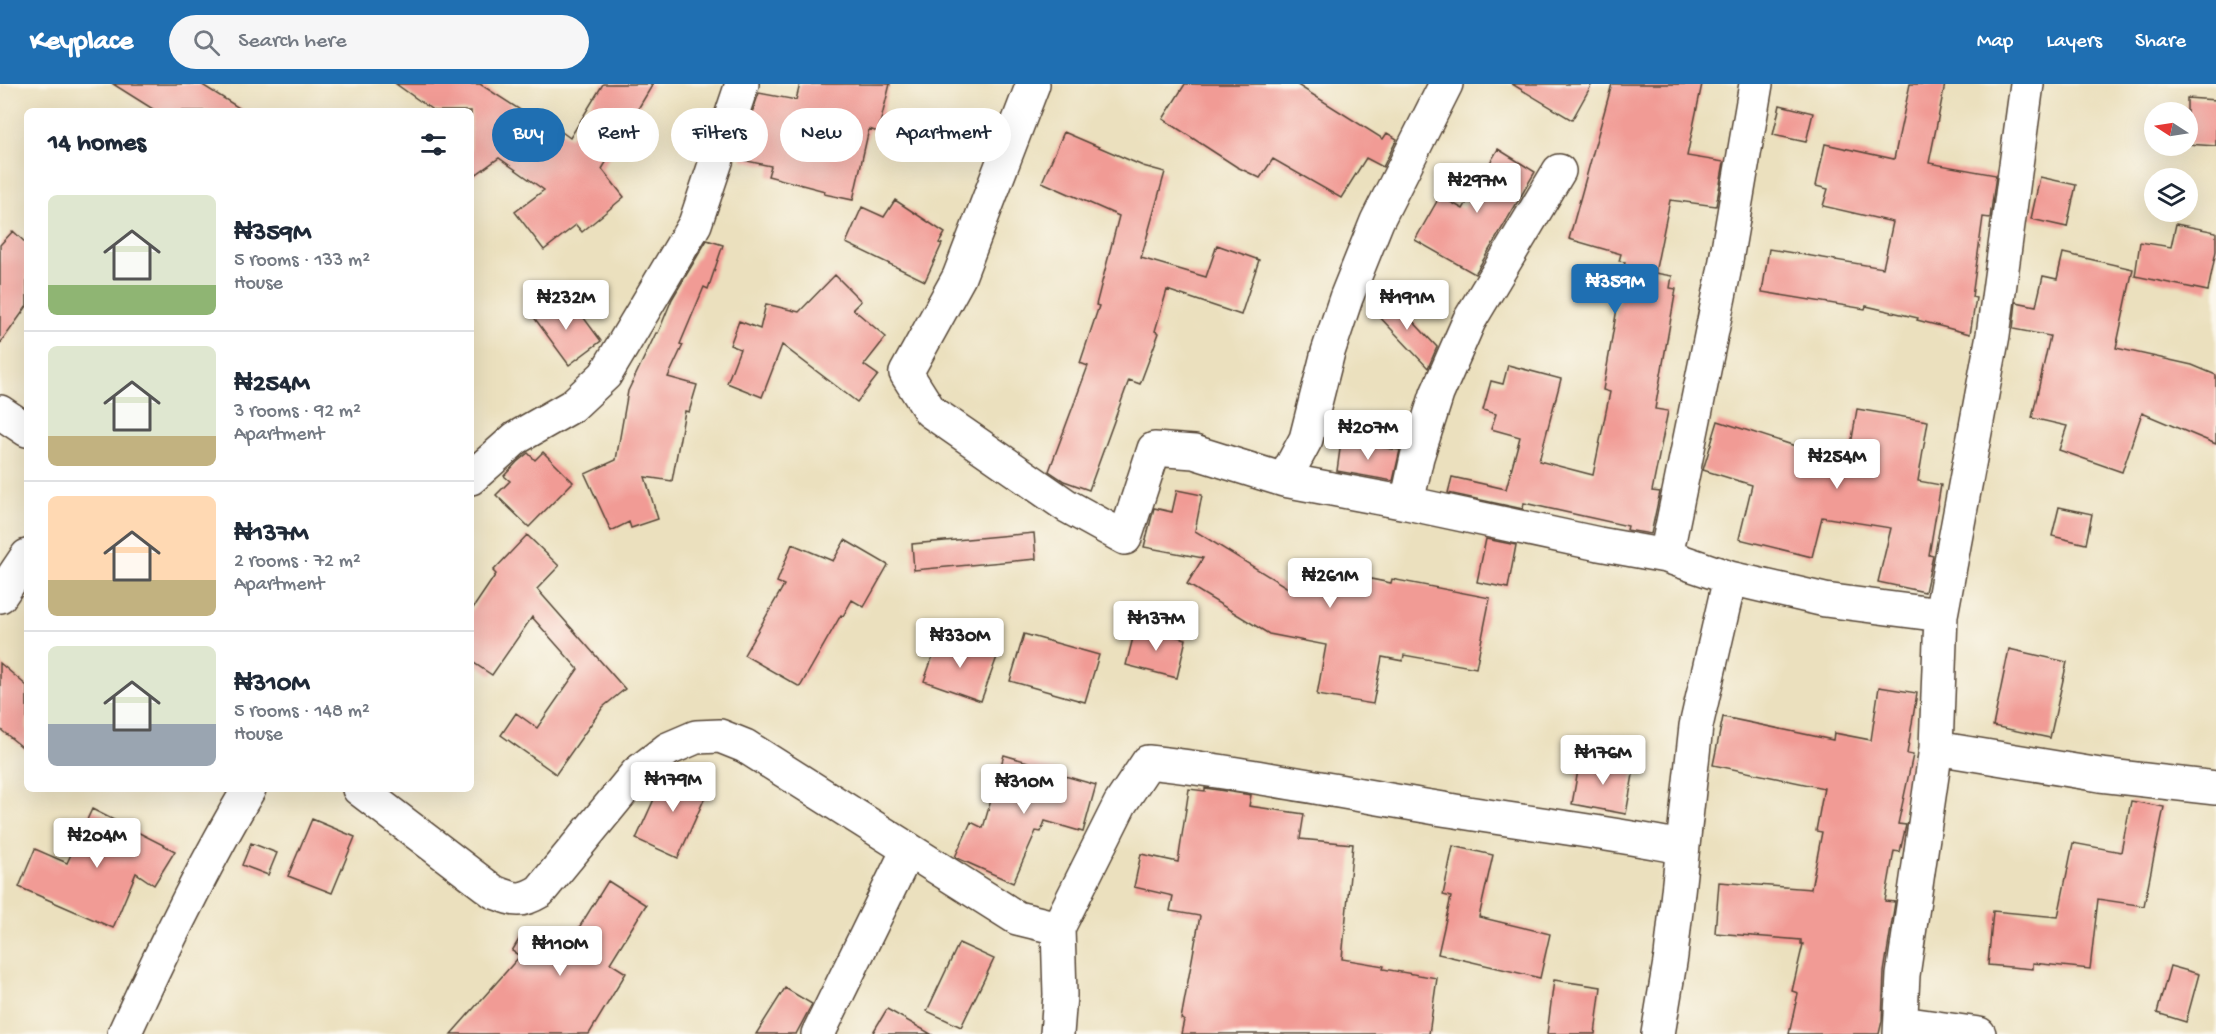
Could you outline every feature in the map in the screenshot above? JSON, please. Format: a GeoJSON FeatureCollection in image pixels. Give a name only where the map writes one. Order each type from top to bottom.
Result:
{"type":"FeatureCollection","features":[{"type":"Feature","properties":{"kind":"street"},"geometry":{"type":"LineString","coordinates":[[1033,84],[959,278],[906,373],[930,411],[1066,506],[1125,538],[1154,449],[1194,452],[1284,480],[1666,556],[1730,578],[1825,600],[1941,615]]}},
{"type":"Feature","properties":{"kind":"street"},"geometry":{"type":"LineString","coordinates":[[1284,480],[1306,439],[1328,352],[1346,298],[1377,220],[1446,84]]}},
{"type":"Feature","properties":{"kind":"street"},"geometry":{"type":"LineString","coordinates":[[1666,556],[1724,272],[1756,84]]}},
{"type":"Feature","properties":{"kind":"street"},"geometry":{"type":"LineString","coordinates":[[1979,1034],[1901,1029],[1903,975],[1936,748],[1941,615],[1993,335],[2027,84]]}},
{"type":"Feature","properties":{"kind":"street"},"geometry":{"type":"LineString","coordinates":[[474,475],[516,438],[572,406],[605,375],[695,224],[735,87]]}},
{"type":"Feature","properties":{"kind":"street"},"geometry":{"type":"LineString","coordinates":[[1407,503],[1417,457],[1437,394],[1469,321],[1559,171]]}},
{"type":"Feature","properties":{"kind":"street"},"geometry":{"type":"LineString","coordinates":[[0,412],[24,428]]}},
{"type":"Feature","properties":{"kind":"street"},"geometry":{"type":"LineString","coordinates":[[0,596],[24,560]]}},
{"type":"Feature","properties":{"kind":"street"},"geometry":{"type":"LineString","coordinates":[[1658,1034],[1671,956],[1681,847],[1696,726],[1730,578]]}},
{"type":"Feature","properties":{"kind":"street"},"geometry":{"type":"LineString","coordinates":[[362,792],[494,892],[514,900],[526,900],[540,891],[637,773],[668,749],[696,737],[720,736],[745,746],[1017,918],[1058,927]]}},
{"type":"Feature","properties":{"kind":"street"},"geometry":{"type":"LineString","coordinates":[[1936,748],[2100,775],[2216,788]]}},
{"type":"Feature","properties":{"kind":"street"},"geometry":{"type":"LineString","coordinates":[[1057,1034],[1060,996],[1058,927],[1120,804],[1148,762],[1196,767],[1428,807],[1604,832],[1681,847]]}},
{"type":"Feature","properties":{"kind":"street"},"geometry":{"type":"LineString","coordinates":[[124,1034],[154,967],[247,792]]}},
{"type":"Feature","properties":{"kind":"street"},"geometry":{"type":"LineString","coordinates":[[818,1034],[908,850]]}},
{"type":"Feature","properties":{"kind":"building"},"geometry":{"type":"Polygon","coordinates":[[[113,84],[201,84],[239,108],[151,108],[113,84]]]}},
{"type":"Feature","properties":{"kind":"building"},"geometry":{"type":"Polygon","coordinates":[[[396,84],[480,84],[517,108],[492,108],[493,162],[474,176],[474,108],[430,108],[396,84]]]}},
{"type":"Feature","properties":{"kind":"building"},"geometry":{"type":"Polygon","coordinates":[[[603,84],[653,84],[639,108],[588,108],[603,84]]]}},
{"type":"Feature","properties":{"kind":"building"},"geometry":{"type":"Polygon","coordinates":[[[800,84],[890,84],[884,108],[875,108],[875,131],[869,129],[863,156],[863,108],[780,108],[780,162],[862,162],[853,200],[824,194],[825,191],[768,176],[771,166],[752,162],[768,162],[768,108],[754,108],[759,93],[796,100],[800,84]]]}},
{"type":"Feature","properties":{"kind":"building"},"geometry":{"type":"Polygon","coordinates":[[[1185,84],[1296,84],[1383,139],[1387,133],[1397,139],[1383,167],[1366,158],[1341,198],[1273,159],[1260,178],[1237,167],[1163,119],[1185,84]]]}},
{"type":"Feature","properties":{"kind":"building"},"geometry":{"type":"Polygon","coordinates":[[[1512,84],[1592,84],[1572,120],[1512,84]]]}},
{"type":"Feature","properties":{"kind":"building"},"geometry":{"type":"Polygon","coordinates":[[[1612,84],[1702,84],[1687,156],[1724,162],[1716,206],[1670,200],[1655,273],[1672,276],[1670,288],[1676,289],[1655,409],[1668,411],[1652,491],[1660,492],[1651,534],[1627,530],[1628,526],[1524,503],[1523,509],[1448,493],[1452,477],[1506,489],[1520,437],[1491,429],[1496,414],[1483,410],[1491,381],[1503,384],[1508,365],[1561,379],[1539,461],[1593,475],[1610,392],[1603,390],[1625,262],[1619,261],[1621,254],[1569,239],[1612,84]]]}},
{"type":"Feature","properties":{"kind":"building"},"geometry":{"type":"Polygon","coordinates":[[[1910,84],[1945,84],[1929,163],[1996,175],[1990,218],[1983,217],[1972,297],[1976,298],[1970,334],[1917,320],[1918,318],[1866,306],[1865,309],[1762,292],[1769,249],[1883,268],[1893,222],[1823,206],[1828,189],[1816,186],[1825,144],[1894,159],[1910,84]]]}},
{"type":"Feature","properties":{"kind":"building"},"geometry":{"type":"Polygon","coordinates":[[[2187,98],[2216,100],[2216,146],[2198,145],[2198,102],[2187,102],[2187,98]]]}},
{"type":"Feature","properties":{"kind":"building"},"geometry":{"type":"Polygon","coordinates":[[[1780,105],[1813,113],[1806,142],[1773,135],[1780,105]]]}},
{"type":"Feature","properties":{"kind":"building"},"geometry":{"type":"Polygon","coordinates":[[[577,127],[577,162],[606,162],[602,169],[624,197],[582,232],[576,225],[544,250],[515,212],[544,190],[505,162],[565,162],[565,134],[570,138],[577,127]]]}},
{"type":"Feature","properties":{"kind":"building"},"geometry":{"type":"Polygon","coordinates":[[[1064,132],[1143,166],[1165,172],[1141,258],[1206,277],[1217,245],[1259,260],[1241,315],[1167,290],[1155,331],[1159,333],[1140,384],[1129,380],[1089,490],[1064,481],[1049,471],[1088,366],[1080,363],[1099,306],[1096,305],[1119,216],[1042,182],[1064,132]]]}},
{"type":"Feature","properties":{"kind":"building"},"geometry":{"type":"Polygon","coordinates":[[[1498,149],[1535,172],[1475,274],[1415,240],[1440,196],[1463,209],[1498,149]]]}},
{"type":"Feature","properties":{"kind":"building"},"geometry":{"type":"Polygon","coordinates":[[[2040,177],[2076,185],[2067,227],[2031,219],[2040,177]]]}},
{"type":"Feature","properties":{"kind":"building"},"geometry":{"type":"Polygon","coordinates":[[[895,200],[945,233],[925,281],[846,243],[862,207],[884,217],[895,200]]]}},
{"type":"Feature","properties":{"kind":"building"},"geometry":{"type":"Polygon","coordinates":[[[2176,224],[2216,232],[2216,251],[2208,291],[2135,276],[2140,242],[2171,247],[2176,224]]]}},
{"type":"Feature","properties":{"kind":"building"},"geometry":{"type":"Polygon","coordinates":[[[13,231],[24,241],[24,310],[0,344],[0,245],[13,231]]]}},
{"type":"Feature","properties":{"kind":"building"},"geometry":{"type":"Polygon","coordinates":[[[707,240],[723,245],[708,289],[704,287],[680,344],[683,345],[668,377],[697,385],[689,412],[685,411],[672,481],[645,477],[658,519],[631,528],[629,522],[611,531],[585,474],[616,460],[628,391],[658,333],[672,299],[707,240]]]}},
{"type":"Feature","properties":{"kind":"building"},"geometry":{"type":"Polygon","coordinates":[[[2063,253],[2133,269],[2116,348],[2192,365],[2216,375],[2216,444],[2142,413],[2122,472],[2059,450],[2067,426],[2032,418],[2050,336],[2013,329],[2016,302],[2036,306],[2043,276],[2057,279],[2063,253]]]}},
{"type":"Feature","properties":{"kind":"building"},"geometry":{"type":"Polygon","coordinates":[[[835,275],[861,301],[853,309],[886,337],[864,365],[878,375],[857,402],[782,345],[762,397],[727,383],[740,349],[730,345],[739,321],[760,329],[766,304],[799,312],[835,275]]]}},
{"type":"Feature","properties":{"kind":"building"},"geometry":{"type":"Polygon","coordinates":[[[1390,297],[1437,347],[1428,368],[1375,312],[1390,297]]]}},
{"type":"Feature","properties":{"kind":"building"},"geometry":{"type":"Polygon","coordinates":[[[545,301],[584,318],[601,341],[569,365],[530,312],[545,301]]]}},
{"type":"Feature","properties":{"kind":"building"},"geometry":{"type":"Polygon","coordinates":[[[1857,409],[1928,421],[1918,481],[1941,485],[1929,555],[1933,556],[1925,592],[1878,582],[1891,528],[1822,517],[1812,557],[1739,539],[1752,485],[1703,470],[1718,421],[1848,463],[1857,409]]]}},
{"type":"Feature","properties":{"kind":"building"},"geometry":{"type":"Polygon","coordinates":[[[1341,442],[1400,450],[1393,481],[1337,471],[1341,442]]]}},
{"type":"Feature","properties":{"kind":"building"},"geometry":{"type":"Polygon","coordinates":[[[543,452],[573,482],[529,527],[496,495],[510,481],[504,476],[517,462],[528,453],[535,460],[543,452]]]}},
{"type":"Feature","properties":{"kind":"building"},"geometry":{"type":"Polygon","coordinates":[[[1177,490],[1202,495],[1195,531],[1296,593],[1301,565],[1391,583],[1392,579],[1490,598],[1476,668],[1404,655],[1403,661],[1382,657],[1373,704],[1317,695],[1326,645],[1269,634],[1187,584],[1203,558],[1144,547],[1154,508],[1172,512],[1177,490]]]}},
{"type":"Feature","properties":{"kind":"building"},"geometry":{"type":"Polygon","coordinates":[[[2059,507],[2092,514],[2086,544],[2052,536],[2059,507]]]}},
{"type":"Feature","properties":{"kind":"building"},"geometry":{"type":"Polygon","coordinates":[[[1034,533],[1036,559],[914,570],[912,544],[1034,533]]]}},
{"type":"Feature","properties":{"kind":"building"},"geometry":{"type":"Polygon","coordinates":[[[527,535],[559,566],[537,589],[625,689],[603,707],[556,774],[501,735],[516,713],[537,728],[578,669],[532,617],[492,675],[474,663],[474,607],[496,574],[493,571],[527,535]]]}},
{"type":"Feature","properties":{"kind":"building"},"geometry":{"type":"Polygon","coordinates":[[[1486,539],[1516,545],[1508,588],[1477,582],[1486,539]]]}},
{"type":"Feature","properties":{"kind":"building"},"geometry":{"type":"Polygon","coordinates":[[[845,540],[888,565],[864,607],[852,600],[843,616],[841,615],[800,687],[744,655],[784,585],[777,582],[792,544],[833,561],[845,540]]]}},
{"type":"Feature","properties":{"kind":"building"},"geometry":{"type":"Polygon","coordinates":[[[1136,626],[1186,639],[1177,678],[1126,665],[1136,626]]]}},
{"type":"Feature","properties":{"kind":"building"},"geometry":{"type":"Polygon","coordinates":[[[1024,634],[1099,655],[1085,702],[1010,681],[1024,634]]]}},
{"type":"Feature","properties":{"kind":"building"},"geometry":{"type":"Polygon","coordinates":[[[940,636],[997,657],[981,701],[924,681],[940,636]]]}},
{"type":"Feature","properties":{"kind":"building"},"geometry":{"type":"Polygon","coordinates":[[[2009,649],[2067,662],[2050,738],[1993,726],[2009,649]]]}},
{"type":"Feature","properties":{"kind":"building"},"geometry":{"type":"Polygon","coordinates":[[[0,663],[24,683],[24,749],[0,729],[0,663]]]}},
{"type":"Feature","properties":{"kind":"building"},"geometry":{"type":"Polygon","coordinates":[[[1879,687],[1917,693],[1907,754],[1913,755],[1898,824],[1906,825],[1900,852],[1894,851],[1885,901],[1895,902],[1884,972],[1882,1021],[1879,1034],[1789,1034],[1798,993],[1792,991],[1803,944],[1801,940],[1715,933],[1719,882],[1811,889],[1822,832],[1816,831],[1824,788],[1713,765],[1723,717],[1833,740],[1834,733],[1871,740],[1879,687]]]}},
{"type":"Feature","properties":{"kind":"building"},"geometry":{"type":"Polygon","coordinates":[[[1004,755],[1059,771],[1058,774],[1096,785],[1083,832],[1045,821],[1041,832],[1036,831],[1013,883],[955,857],[971,822],[983,828],[1004,755]]]}},
{"type":"Feature","properties":{"kind":"building"},"geometry":{"type":"Polygon","coordinates":[[[1580,759],[1634,769],[1626,814],[1572,804],[1580,759]]]}},
{"type":"Feature","properties":{"kind":"building"},"geometry":{"type":"Polygon","coordinates":[[[673,769],[710,786],[678,858],[636,839],[665,775],[673,769]]]}},
{"type":"Feature","properties":{"kind":"building"},"geometry":{"type":"Polygon","coordinates":[[[1205,788],[1251,795],[1249,806],[1304,814],[1300,839],[1353,844],[1342,959],[1437,978],[1429,1034],[1181,1034],[1184,1020],[1181,1019],[1200,916],[1170,911],[1173,896],[1134,887],[1141,854],[1178,862],[1189,789],[1205,791],[1205,788]]]}},
{"type":"Feature","properties":{"kind":"building"},"geometry":{"type":"Polygon","coordinates":[[[2131,801],[2164,807],[2144,906],[2098,899],[2090,969],[2033,963],[2033,969],[1988,965],[1993,911],[2058,917],[2073,843],[2121,852],[2131,801]]]}},
{"type":"Feature","properties":{"kind":"building"},"geometry":{"type":"Polygon","coordinates":[[[92,809],[175,851],[154,885],[136,873],[113,928],[19,887],[35,849],[67,863],[92,809]]]}},
{"type":"Feature","properties":{"kind":"building"},"geometry":{"type":"Polygon","coordinates":[[[312,819],[355,837],[332,893],[288,876],[312,819]]]}},
{"type":"Feature","properties":{"kind":"building"},"geometry":{"type":"Polygon","coordinates":[[[251,843],[277,853],[268,875],[242,865],[251,843]]]}},
{"type":"Feature","properties":{"kind":"building"},"geometry":{"type":"Polygon","coordinates":[[[1453,846],[1493,855],[1479,917],[1550,934],[1540,978],[1438,954],[1451,897],[1443,895],[1453,846]]]}},
{"type":"Feature","properties":{"kind":"building"},"geometry":{"type":"Polygon","coordinates":[[[608,881],[646,905],[610,963],[626,973],[589,1034],[451,1034],[520,956],[512,951],[524,931],[562,955],[608,881]]]}},
{"type":"Feature","properties":{"kind":"building"},"geometry":{"type":"Polygon","coordinates":[[[959,943],[994,959],[961,1027],[927,1011],[959,943]]]}},
{"type":"Feature","properties":{"kind":"building"},"geometry":{"type":"Polygon","coordinates":[[[2170,966],[2199,974],[2186,1022],[2157,1013],[2170,966]]]}},
{"type":"Feature","properties":{"kind":"building"},"geometry":{"type":"Polygon","coordinates":[[[1554,980],[1601,987],[1595,1034],[1547,1034],[1554,980]]]}},
{"type":"Feature","properties":{"kind":"building"},"geometry":{"type":"Polygon","coordinates":[[[785,988],[812,1004],[796,1034],[756,1034],[785,988]]]}},
{"type":"Feature","properties":{"kind":"building"},"geometry":{"type":"Polygon","coordinates":[[[887,1009],[931,1034],[872,1034],[887,1009]]]}}]}
